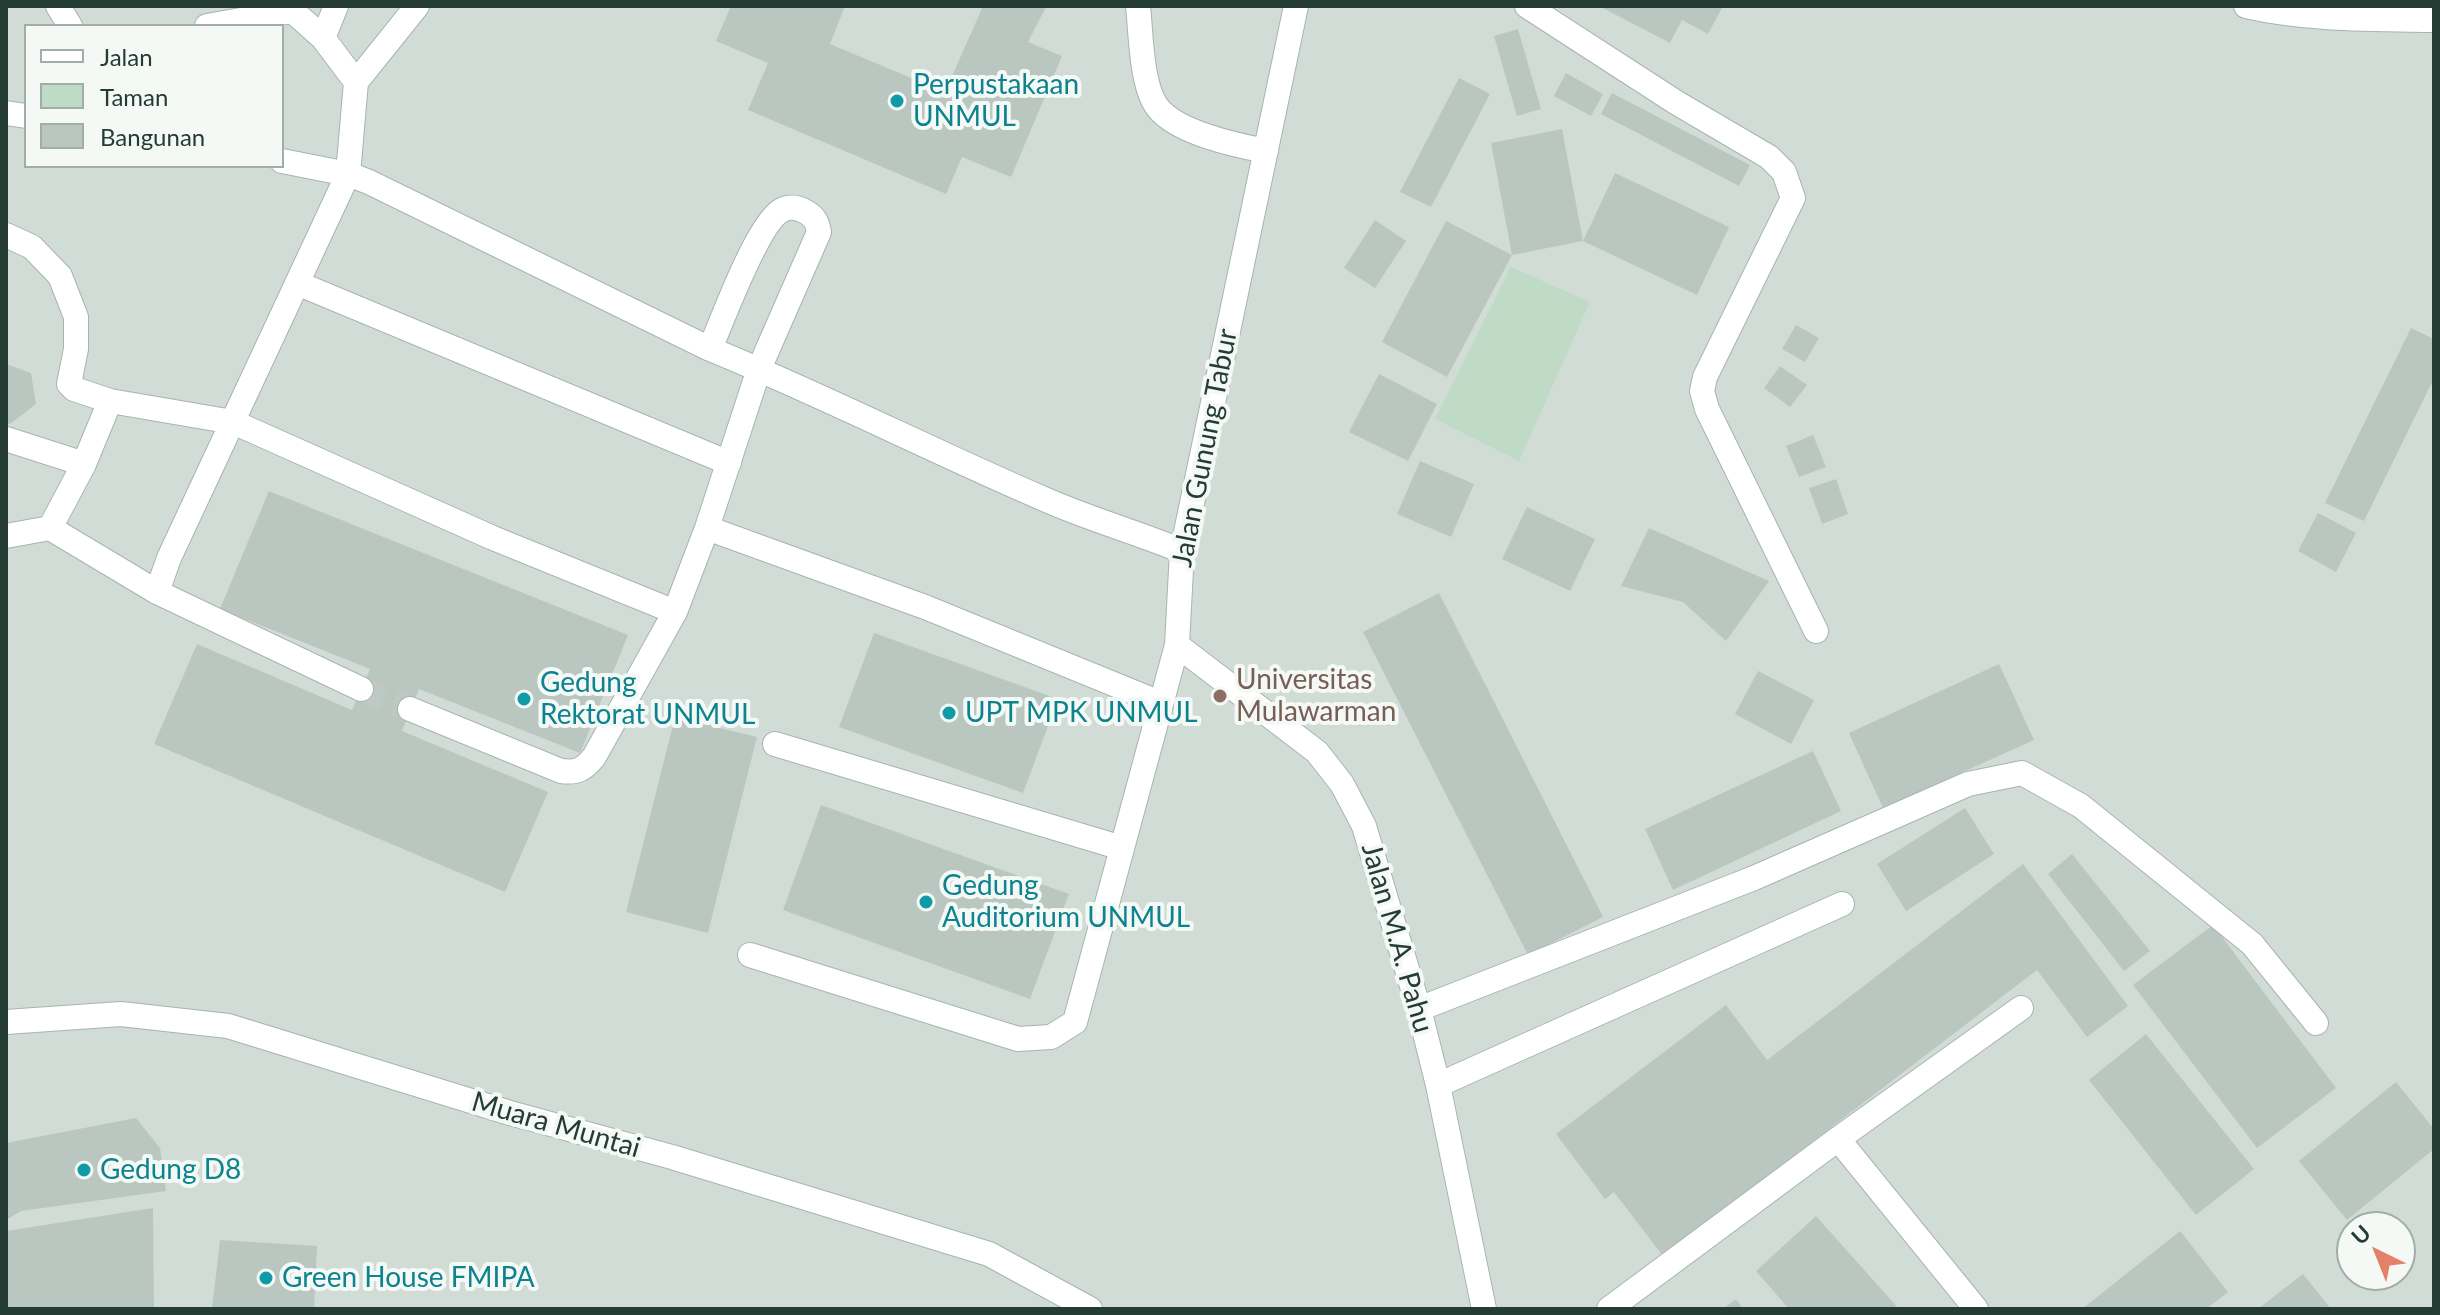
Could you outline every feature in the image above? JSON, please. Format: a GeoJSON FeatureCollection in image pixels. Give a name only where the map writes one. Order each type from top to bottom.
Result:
{"type":"FeatureCollection","features":[{"type":"Feature","properties":{"kind":"street"},"geometry":{"type":"LineString","coordinates":[[58,6],[69,24]]}},
{"type":"Feature","properties":{"kind":"street"},"geometry":{"type":"LineString","coordinates":[[323,38],[336,6]]}},
{"type":"Feature","properties":{"kind":"street"},"geometry":{"type":"LineString","coordinates":[[157,592],[169,558],[348,174],[356,82],[417,6]]}},
{"type":"Feature","properties":{"kind":"street"},"geometry":{"type":"LineString","coordinates":[[1138,6],[1146,79],[1158,108],[1178,124],[1232,144],[1266,151]]}},
{"type":"Feature","properties":{"kind":"street","name":"Jalan Gunung Tabur"},"geometry":{"type":"LineString","coordinates":[[750,955],[1018,1039],[1051,1037],[1075,1022],[1177,645],[1182,551],[1296,6]]}},
{"type":"Feature","properties":{"kind":"street"},"geometry":{"type":"LineString","coordinates":[[1527,6],[1677,103],[1759,150],[1784,172],[1793,198],[1705,377],[1702,391],[1707,409],[1816,631]]}},
{"type":"Feature","properties":{"kind":"street"},"geometry":{"type":"LineString","coordinates":[[2246,6],[2369,19],[2434,20]]}},
{"type":"Feature","properties":{"kind":"street"},"geometry":{"type":"LineString","coordinates":[[216,24],[289,8],[323,38],[356,82]]}},
{"type":"Feature","properties":{"kind":"street"},"geometry":{"type":"LineString","coordinates":[[284,161],[348,174],[369,182],[710,349],[1047,501],[1182,551]]}},
{"type":"Feature","properties":{"kind":"street"},"geometry":{"type":"LineString","coordinates":[[410,709],[561,771],[574,773],[585,768],[675,612],[707,528],[759,369],[819,232],[817,222],[803,210],[792,207],[782,210],[770,220],[752,252],[710,349]]}},
{"type":"Feature","properties":{"kind":"street"},"geometry":{"type":"LineString","coordinates":[[6,235],[32,247],[60,276],[76,317],[76,349],[69,384],[74,389],[110,401],[233,422],[493,538],[675,612]]}},
{"type":"Feature","properties":{"kind":"street"},"geometry":{"type":"LineString","coordinates":[[297,283],[729,463]]}},
{"type":"Feature","properties":{"kind":"street"},"geometry":{"type":"LineString","coordinates":[[50,528],[84,464],[110,401]]}},
{"type":"Feature","properties":{"kind":"street"},"geometry":{"type":"LineString","coordinates":[[6,439],[84,464]]}},
{"type":"Feature","properties":{"kind":"street"},"geometry":{"type":"LineString","coordinates":[[6,536],[50,528],[157,592],[361,689]]}},
{"type":"Feature","properties":{"kind":"street"},"geometry":{"type":"LineString","coordinates":[[707,528],[925,607],[1160,703]]}},
{"type":"Feature","properties":{"kind":"street","name":"Jalan M.A. Pahu"},"geometry":{"type":"LineString","coordinates":[[1177,645],[1317,752],[1342,784],[1364,826],[1419,1009],[1438,1085],[1484,1309]]}},
{"type":"Feature","properties":{"kind":"street"},"geometry":{"type":"LineString","coordinates":[[775,744],[1122,848]]}},
{"type":"Feature","properties":{"kind":"street"},"geometry":{"type":"LineString","coordinates":[[1419,1009],[1754,878],[1968,784],[2022,773],[2081,806],[2252,944],[2316,1023]]}},
{"type":"Feature","properties":{"kind":"street"},"geometry":{"type":"LineString","coordinates":[[1438,1085],[1842,904]]}},
{"type":"Feature","properties":{"kind":"street"},"geometry":{"type":"LineString","coordinates":[[1609,1309],[2021,1008]]}},
{"type":"Feature","properties":{"kind":"street","name":"Muara Muntai"},"geometry":{"type":"LineString","coordinates":[[6,1022],[121,1014],[228,1026],[510,1113],[672,1157],[989,1254],[1090,1309]]}},
{"type":"Feature","properties":{"kind":"street"},"geometry":{"type":"LineString","coordinates":[[1838,1139],[1976,1309]]}},
{"type":"Feature","properties":{"kind":"shaded area","name":"Universitas Mulawarman"},"geometry":{"type":"Polygon","coordinates":[[[6,6],[2434,6],[2434,1309],[6,1309],[6,6]]]}},
{"type":"Feature","properties":{"kind":"green space"},"geometry":{"type":"Polygon","coordinates":[[[1511,267],[1590,302],[1519,461],[1435,419],[1511,267]]]}},
{"type":"Feature","properties":{"kind":"building","name":"Perpustakaan UNMUL"},"geometry":{"type":"Polygon","coordinates":[[[731,6],[845,6],[830,44],[945,92],[983,6],[1046,7],[1028,42],[1062,56],[1011,177],[962,157],[946,194],[748,110],[768,63],[716,41],[731,6]]]}},
{"type":"Feature","properties":{"kind":"building"},"geometry":{"type":"Polygon","coordinates":[[[1599,6],[1723,6],[1708,34],[1682,20],[1670,43],[1599,6]]]}},
{"type":"Feature","properties":{"kind":"building"},"geometry":{"type":"Polygon","coordinates":[[[1518,29],[1541,109],[1517,116],[1494,36],[1518,29]]]}},
{"type":"Feature","properties":{"kind":"building"},"geometry":{"type":"Polygon","coordinates":[[[1566,73],[1603,94],[1591,116],[1554,96],[1566,73]]]}},
{"type":"Feature","properties":{"kind":"building"},"geometry":{"type":"Polygon","coordinates":[[[1459,78],[1490,94],[1431,207],[1400,192],[1459,78]]]}},
{"type":"Feature","properties":{"kind":"building"},"geometry":{"type":"Polygon","coordinates":[[[1612,93],[1750,165],[1739,186],[1601,114],[1612,93]]]}},
{"type":"Feature","properties":{"kind":"building"},"geometry":{"type":"Polygon","coordinates":[[[1562,129],[1583,241],[1512,255],[1491,143],[1562,129]]]}},
{"type":"Feature","properties":{"kind":"building"},"geometry":{"type":"Polygon","coordinates":[[[1615,173],[1729,227],[1697,295],[1583,241],[1615,173]]]}},
{"type":"Feature","properties":{"kind":"building"},"geometry":{"type":"Polygon","coordinates":[[[1375,220],[1406,241],[1375,288],[1344,268],[1375,220]]]}},
{"type":"Feature","properties":{"kind":"building"},"geometry":{"type":"Polygon","coordinates":[[[1446,221],[1512,255],[1447,377],[1382,342],[1446,221]]]}},
{"type":"Feature","properties":{"kind":"building"},"geometry":{"type":"Polygon","coordinates":[[[1796,325],[1819,338],[1805,362],[1782,349],[1796,325]]]}},
{"type":"Feature","properties":{"kind":"building"},"geometry":{"type":"Polygon","coordinates":[[[2411,328],[2434,339],[2434,378],[2364,521],[2325,503],[2411,328]]]}},
{"type":"Feature","properties":{"kind":"building"},"geometry":{"type":"Polygon","coordinates":[[[6,364],[31,373],[36,404],[10,424],[6,422],[6,364]]]}},
{"type":"Feature","properties":{"kind":"building"},"geometry":{"type":"Polygon","coordinates":[[[1780,366],[1807,385],[1790,407],[1764,388],[1780,366]]]}},
{"type":"Feature","properties":{"kind":"building"},"geometry":{"type":"Polygon","coordinates":[[[1379,374],[1437,404],[1408,461],[1349,432],[1379,374]]]}},
{"type":"Feature","properties":{"kind":"building"},"geometry":{"type":"Polygon","coordinates":[[[1813,435],[1826,467],[1799,477],[1786,446],[1813,435]]]}},
{"type":"Feature","properties":{"kind":"building"},"geometry":{"type":"Polygon","coordinates":[[[1420,461],[1474,484],[1451,537],[1397,514],[1420,461]]]}},
{"type":"Feature","properties":{"kind":"building"},"geometry":{"type":"Polygon","coordinates":[[[1836,479],[1848,514],[1822,524],[1809,488],[1836,479]]]}},
{"type":"Feature","properties":{"kind":"building","name":"Gedung Rektorat UNMUL"},"geometry":{"type":"Polygon","coordinates":[[[269,491],[628,635],[580,753],[419,689],[402,731],[548,792],[505,892],[154,744],[197,644],[352,710],[370,669],[220,609],[269,491]]]}},
{"type":"Feature","properties":{"kind":"building"},"geometry":{"type":"Polygon","coordinates":[[[1527,507],[1595,539],[1570,591],[1502,559],[1527,507]]]}},
{"type":"Feature","properties":{"kind":"building"},"geometry":{"type":"Polygon","coordinates":[[[2318,513],[2356,533],[2336,572],[2298,551],[2318,513]]]}},
{"type":"Feature","properties":{"kind":"building"},"geometry":{"type":"Polygon","coordinates":[[[1649,528],[1769,581],[1726,641],[1683,602],[1621,586],[1649,528]]]}},
{"type":"Feature","properties":{"kind":"building"},"geometry":{"type":"Polygon","coordinates":[[[1439,593],[1603,917],[1528,955],[1363,632],[1439,593]]]}},
{"type":"Feature","properties":{"kind":"building","name":"UPT MPK UNMUL"},"geometry":{"type":"Polygon","coordinates":[[[874,633],[1058,699],[1023,793],[839,727],[874,633]]]}},
{"type":"Feature","properties":{"kind":"building"},"geometry":{"type":"Polygon","coordinates":[[[1999,664],[2034,740],[1883,808],[1849,733],[1999,664]]]}},
{"type":"Feature","properties":{"kind":"building"},"geometry":{"type":"Polygon","coordinates":[[[1758,671],[1814,700],[1791,744],[1735,714],[1758,671]]]}},
{"type":"Feature","properties":{"kind":"building"},"geometry":{"type":"Polygon","coordinates":[[[675,717],[757,737],[708,933],[626,912],[675,717]]]}},
{"type":"Feature","properties":{"kind":"building"},"geometry":{"type":"Polygon","coordinates":[[[1813,751],[1841,811],[1673,890],[1645,829],[1813,751]]]}},
{"type":"Feature","properties":{"kind":"building","name":"Gedung Auditorium UNMUL"},"geometry":{"type":"Polygon","coordinates":[[[821,805],[1069,894],[1030,999],[783,910],[821,805]]]}},
{"type":"Feature","properties":{"kind":"building"},"geometry":{"type":"Polygon","coordinates":[[[1965,808],[1994,854],[1906,911],[1877,864],[1965,808]]]}},
{"type":"Feature","properties":{"kind":"building"},"geometry":{"type":"Polygon","coordinates":[[[2072,854],[2150,951],[2124,971],[2048,874],[2072,854]]]}},
{"type":"Feature","properties":{"kind":"building"},"geometry":{"type":"Polygon","coordinates":[[[2023,864],[2128,1006],[2087,1037],[2037,970],[1663,1256],[1614,1192],[1605,1199],[1556,1134],[1726,1005],[1767,1060],[2023,864]]]}},
{"type":"Feature","properties":{"kind":"building"},"geometry":{"type":"Polygon","coordinates":[[[2213,925],[2336,1088],[2257,1148],[2133,985],[2213,925]]]}},
{"type":"Feature","properties":{"kind":"building"},"geometry":{"type":"Polygon","coordinates":[[[2146,1034],[2254,1169],[2196,1215],[2089,1080],[2146,1034]]]}},
{"type":"Feature","properties":{"kind":"building"},"geometry":{"type":"Polygon","coordinates":[[[2396,1082],[2434,1129],[2434,1149],[2358,1211],[2340,1211],[2299,1161],[2396,1082]]]}},
{"type":"Feature","properties":{"kind":"building","name":"Gedung D8"},"geometry":{"type":"Polygon","coordinates":[[[136,1118],[160,1148],[166,1191],[21,1211],[6,1220],[6,1143],[136,1118]]]}},
{"type":"Feature","properties":{"kind":"building"},"geometry":{"type":"Polygon","coordinates":[[[153,1208],[154,1309],[6,1309],[6,1231],[153,1208]]]}},
{"type":"Feature","properties":{"kind":"building"},"geometry":{"type":"Polygon","coordinates":[[[1816,1216],[1899,1309],[1789,1309],[1756,1271],[1816,1216]]]}},
{"type":"Feature","properties":{"kind":"building"},"geometry":{"type":"Polygon","coordinates":[[[2180,1231],[2228,1292],[2206,1309],[2082,1309],[2180,1231]]]}},
{"type":"Feature","properties":{"kind":"building","name":"Green House FMIPA"},"geometry":{"type":"Polygon","coordinates":[[[220,1240],[317,1246],[314,1309],[212,1309],[220,1240]]]}},
{"type":"Feature","properties":{"kind":"building"},"geometry":{"type":"Polygon","coordinates":[[[2303,1274],[2331,1309],[2258,1309],[2303,1274]]]}},
{"type":"Feature","properties":{"kind":"building"},"geometry":{"type":"Polygon","coordinates":[[[1736,1299],[1743,1309],[1723,1309],[1736,1299]]]}},
{"type":"Feature","properties":{"kind":"tunnel"},"geometry":{"type":"LineString","coordinates":[[361,689],[410,709]]}},
{"type":"Feature","properties":{"kind":"place","name":"Perpustakaan UNMUL"},"geometry":{"type":"Point","coordinates":[897,101]}},
{"type":"Feature","properties":{"kind":"place","name":"Universitas Mulawarman"},"geometry":{"type":"Point","coordinates":[1220,696]}},
{"type":"Feature","properties":{"kind":"place","name":"Gedung Rektorat UNMUL"},"geometry":{"type":"Point","coordinates":[524,699]}},
{"type":"Feature","properties":{"kind":"place","name":"UPT MPK UNMUL"},"geometry":{"type":"Point","coordinates":[949,713]}},
{"type":"Feature","properties":{"kind":"place","name":"Gedung Auditorium UNMUL"},"geometry":{"type":"Point","coordinates":[926,902]}},
{"type":"Feature","properties":{"kind":"place","name":"Gedung D8"},"geometry":{"type":"Point","coordinates":[84,1170]}},
{"type":"Feature","properties":{"kind":"place","name":"Green House FMIPA"},"geometry":{"type":"Point","coordinates":[266,1278]}}]}
